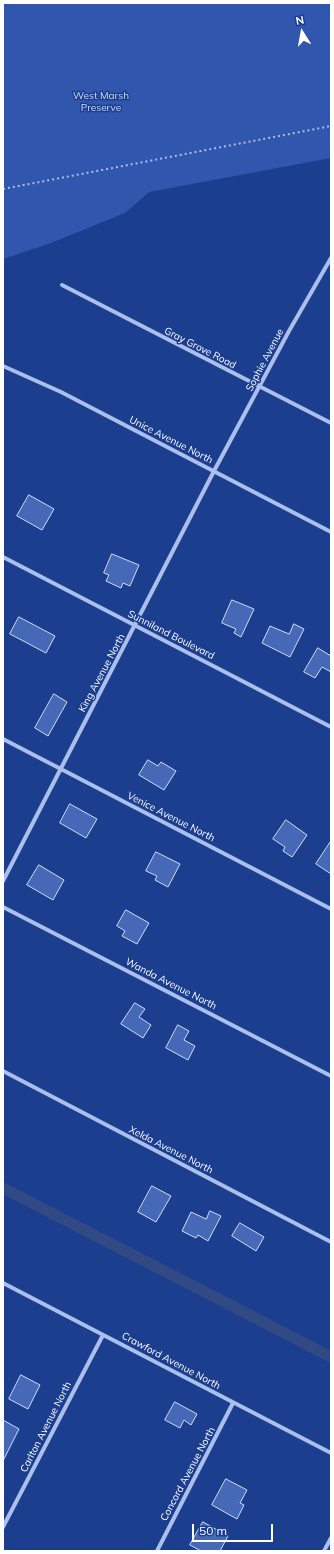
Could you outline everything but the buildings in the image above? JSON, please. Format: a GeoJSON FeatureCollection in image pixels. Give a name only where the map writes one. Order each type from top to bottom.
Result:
{"type":"FeatureCollection","features":[{"type":"Feature","properties":{"kind":"street","name":"Sophie Avenue"},"geometry":{"type":"LineString","coordinates":[[214,471],[331,258]]}},
{"type":"Feature","properties":{"kind":"street","name":"Gray Grove Road"},"geometry":{"type":"LineString","coordinates":[[62,285],[331,424]]}},
{"type":"Feature","properties":{"kind":"street","name":"Unice Avenue North"},"geometry":{"type":"LineString","coordinates":[[3,366],[62,392],[331,532]]}},
{"type":"Feature","properties":{"kind":"street","name":"King Avenue North"},"geometry":{"type":"LineString","coordinates":[[3,881],[60,769],[136,626],[214,471]]}},
{"type":"Feature","properties":{"kind":"street","name":"Sunniland Boulevard"},"geometry":{"type":"LineString","coordinates":[[3,557],[331,727]]}},
{"type":"Feature","properties":{"kind":"street","name":"Venice Avenue North"},"geometry":{"type":"LineString","coordinates":[[3,739],[331,909]]}},
{"type":"Feature","properties":{"kind":"street","name":"Wanda Avenue North"},"geometry":{"type":"LineString","coordinates":[[3,907],[331,1076]]}},
{"type":"Feature","properties":{"kind":"street","name":"Xelda Avenue North"},"geometry":{"type":"LineString","coordinates":[[3,1072],[331,1242]]}},
{"type":"Feature","properties":{"kind":"street","name":"Crawford Avenue North"},"geometry":{"type":"LineString","coordinates":[[3,1283],[331,1454]]}},
{"type":"Feature","properties":{"kind":"street","name":"Carlton Avenue North"},"geometry":{"type":"LineString","coordinates":[[3,1527],[103,1335]]}},
{"type":"Feature","properties":{"kind":"street","name":"Concord Avenue North"},"geometry":{"type":"LineString","coordinates":[[156,1551],[233,1403]]}},
{"type":"Feature","properties":{"kind":"street"},"geometry":{"type":"LineString","coordinates":[[324,1551],[331,1538]]}},
{"type":"Feature","properties":{"kind":"path"},"geometry":{"type":"LineString","coordinates":[[3,189],[331,126]]}},
{"type":"Feature","properties":{"kind":"green space","name":"West Marsh Preserve"},"geometry":{"type":"Polygon","coordinates":[[[3,3],[331,3],[331,158],[149,192],[125,213],[51,243],[3,259],[3,3]]]}},
{"type":"Feature","properties":{"kind":"waterway"},"geometry":{"type":"LineString","coordinates":[[3,1188],[331,1357]]}}]}
